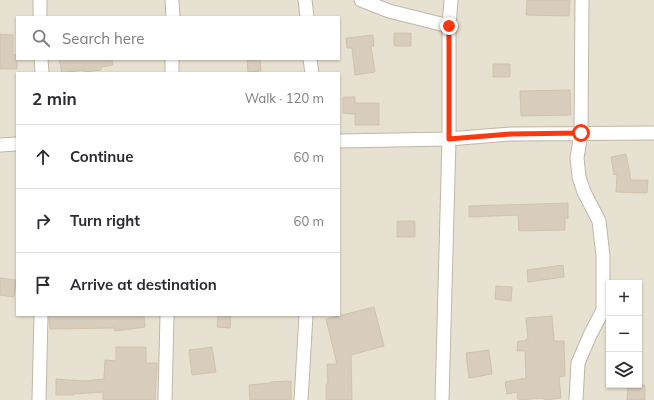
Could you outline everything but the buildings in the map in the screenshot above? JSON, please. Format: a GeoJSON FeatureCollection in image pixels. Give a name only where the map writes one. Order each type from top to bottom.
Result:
{"type":"FeatureCollection","features":[{"type":"Feature","properties":{"kind":"street"},"geometry":{"type":"LineString","coordinates":[[40,0],[40,16]]}},
{"type":"Feature","properties":{"kind":"street"},"geometry":{"type":"LineString","coordinates":[[172,0],[173,16]]}},
{"type":"Feature","properties":{"kind":"street"},"geometry":{"type":"LineString","coordinates":[[305,0],[307,16]]}},
{"type":"Feature","properties":{"kind":"street"},"geometry":{"type":"LineString","coordinates":[[361,0],[389,11],[449,26]]}},
{"type":"Feature","properties":{"kind":"street"},"geometry":{"type":"LineString","coordinates":[[442,400],[449,139],[449,26],[451,0]]}},
{"type":"Feature","properties":{"kind":"street"},"geometry":{"type":"LineString","coordinates":[[576,400],[578,363],[603,310],[604,288],[603,256],[599,221],[584,192],[579,177],[577,158],[581,133],[582,0]]}},
{"type":"Feature","properties":{"kind":"street"},"geometry":{"type":"LineString","coordinates":[[41,60],[42,72]]}},
{"type":"Feature","properties":{"kind":"street"},"geometry":{"type":"LineString","coordinates":[[172,60],[172,72]]}},
{"type":"Feature","properties":{"kind":"street"},"geometry":{"type":"LineString","coordinates":[[310,60],[312,72]]}},
{"type":"Feature","properties":{"kind":"street"},"geometry":{"type":"LineString","coordinates":[[340,141],[449,139],[511,134],[654,133]]}},
{"type":"Feature","properties":{"kind":"street"},"geometry":{"type":"LineString","coordinates":[[0,145],[16,144]]}},
{"type":"Feature","properties":{"kind":"street"},"geometry":{"type":"LineString","coordinates":[[39,400],[41,316]]}},
{"type":"Feature","properties":{"kind":"street"},"geometry":{"type":"LineString","coordinates":[[165,400],[167,316]]}},
{"type":"Feature","properties":{"kind":"street"},"geometry":{"type":"LineString","coordinates":[[301,400],[306,316]]}},
{"type":"Feature","properties":{"kind":"shaded area"},"geometry":{"type":"Polygon","coordinates":[[[0,0],[654,0],[654,400],[0,400],[0,0]]]}},
{"type":"Feature","properties":{"kind":"route"},"geometry":{"type":"LineString","coordinates":[[449,26],[449,139],[511,134],[581,133]]}}]}
